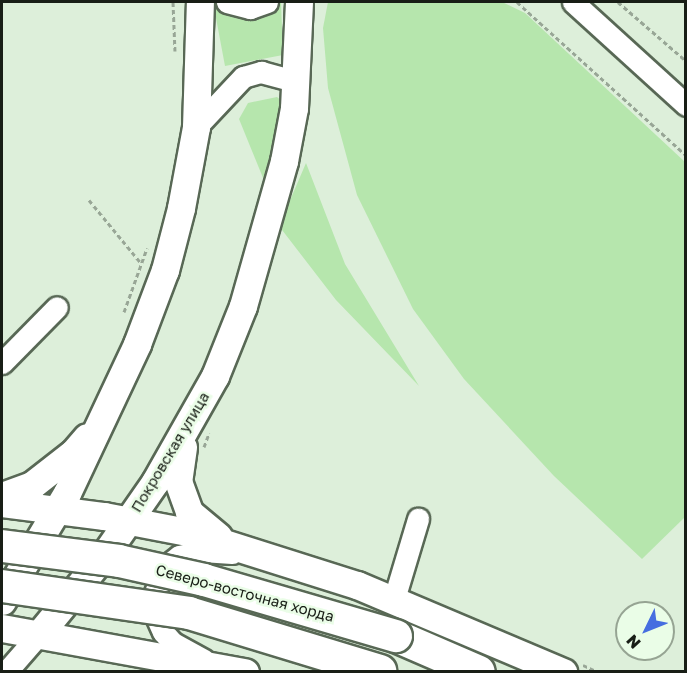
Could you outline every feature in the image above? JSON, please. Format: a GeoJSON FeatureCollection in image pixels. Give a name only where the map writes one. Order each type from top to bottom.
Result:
{"type":"FeatureCollection","features":[{"type":"Feature","properties":{"kind":"highway","name":"Северо-восточная хорда"},"geometry":{"type":"LineString","coordinates":[[2,546],[119,561],[204,580],[396,636],[479,672]]}},
{"type":"Feature","properties":{"kind":"highway"},"geometry":{"type":"LineString","coordinates":[[2,586],[189,613],[381,671]]}},
{"type":"Feature","properties":{"kind":"main road"},"geometry":{"type":"LineString","coordinates":[[2,601],[58,510],[103,418],[165,270],[181,208],[196,127],[200,2]]}},
{"type":"Feature","properties":{"kind":"main road","name":"Покровская улица"},"geometry":{"type":"LineString","coordinates":[[40,633],[129,521],[191,423],[243,306],[269,224],[294,108],[299,2]]}},
{"type":"Feature","properties":{"kind":"main road"},"geometry":{"type":"LineString","coordinates":[[2,496],[32,485],[73,453],[103,418]]}},
{"type":"Feature","properties":{"kind":"main road"},"geometry":{"type":"LineString","coordinates":[[191,423],[179,458],[178,481],[189,512],[210,532],[265,556]]}},
{"type":"Feature","properties":{"kind":"main road"},"geometry":{"type":"LineString","coordinates":[[2,503],[129,521],[192,533],[394,600],[563,672]]}},
{"type":"Feature","properties":{"kind":"main road"},"geometry":{"type":"LineString","coordinates":[[2,628],[211,663],[245,672]]}},
{"type":"Feature","properties":{"kind":"street"},"geometry":{"type":"LineString","coordinates":[[227,2],[249,8],[267,2]]}},
{"type":"Feature","properties":{"kind":"street"},"geometry":{"type":"LineString","coordinates":[[573,2],[686,105]]}},
{"type":"Feature","properties":{"kind":"street"},"geometry":{"type":"LineString","coordinates":[[196,127],[243,77],[261,72],[295,81]]}},
{"type":"Feature","properties":{"kind":"street"},"geometry":{"type":"LineString","coordinates":[[2,363],[57,308]]}},
{"type":"Feature","properties":{"kind":"street"},"geometry":{"type":"LineString","coordinates":[[394,600],[418,519]]}},
{"type":"Feature","properties":{"kind":"street"},"geometry":{"type":"LineString","coordinates":[[211,663],[190,654],[163,632],[154,612],[158,579],[179,556],[202,551],[265,556]]}},
{"type":"Feature","properties":{"kind":"street"},"geometry":{"type":"LineString","coordinates":[[6,672],[40,633]]}},
{"type":"Feature","properties":{"kind":"path"},"geometry":{"type":"LineString","coordinates":[[173,2],[176,57]]}},
{"type":"Feature","properties":{"kind":"path"},"geometry":{"type":"LineString","coordinates":[[517,2],[686,155]]}},
{"type":"Feature","properties":{"kind":"path"},"geometry":{"type":"LineString","coordinates":[[618,2],[686,61]]}},
{"type":"Feature","properties":{"kind":"path"},"geometry":{"type":"LineString","coordinates":[[89,200],[141,263]]}},
{"type":"Feature","properties":{"kind":"path"},"geometry":{"type":"LineString","coordinates":[[123,315],[148,243]]}},
{"type":"Feature","properties":{"kind":"green space"},"geometry":{"type":"Polygon","coordinates":[[[213,2],[237,17],[253,18],[281,2],[283,55],[225,66],[213,2]]]}},
{"type":"Feature","properties":{"kind":"green space"},"geometry":{"type":"Polygon","coordinates":[[[328,2],[502,2],[525,13],[685,162],[685,517],[642,559],[554,476],[464,379],[413,309],[357,195],[328,88],[323,28],[328,2]]]}},
{"type":"Feature","properties":{"kind":"green space"},"geometry":{"type":"Polygon","coordinates":[[[277,97],[289,107],[270,195],[239,119],[248,103],[277,97]]]}},
{"type":"Feature","properties":{"kind":"green space"},"geometry":{"type":"Polygon","coordinates":[[[306,163],[345,264],[419,386],[336,300],[279,226],[306,163]]]}}]}
